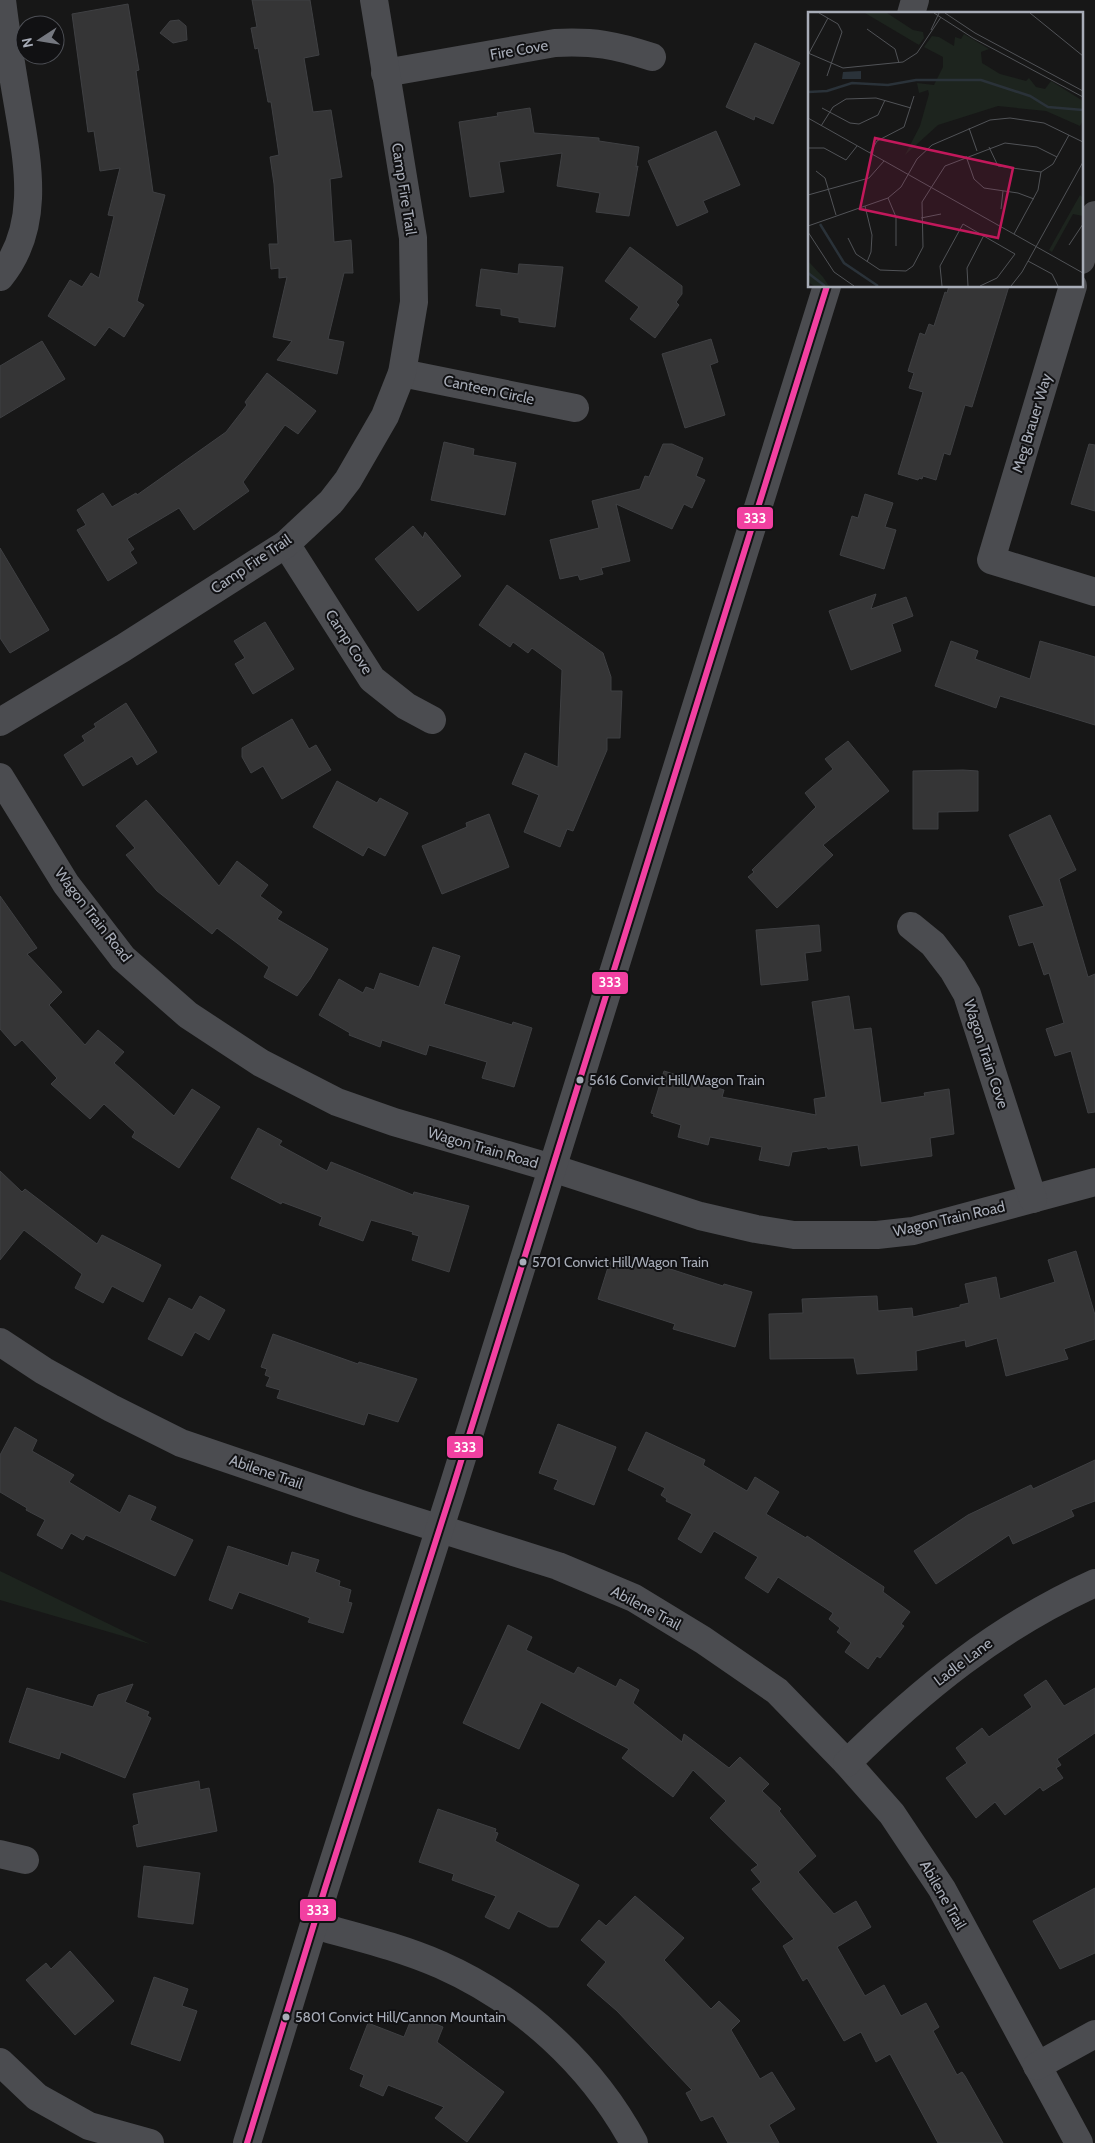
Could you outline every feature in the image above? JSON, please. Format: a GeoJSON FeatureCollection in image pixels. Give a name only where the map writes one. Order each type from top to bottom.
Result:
{"type":"FeatureCollection","features":[{"type":"Feature","properties":{"kind":"street"},"geometry":{"type":"LineString","coordinates":[[0,277],[16,255],[24,231],[28,211],[29,186],[27,155],[2,0]]}},
{"type":"Feature","properties":{"kind":"street","name":"Camp Fire Trail"},"geometry":{"type":"LineString","coordinates":[[0,722],[123,648],[286,544],[331,502],[348,480],[385,416],[402,372],[414,302],[413,238],[374,0]]}},
{"type":"Feature","properties":{"kind":"street","name":"Fire Cove"},"geometry":{"type":"LineString","coordinates":[[385,73],[555,44],[580,42],[615,45],[652,57]]}},
{"type":"Feature","properties":{"kind":"street"},"geometry":{"type":"LineString","coordinates":[[1082,257],[1094,219]]}},
{"type":"Feature","properties":{"kind":"street"},"geometry":{"type":"LineString","coordinates":[[247,2143],[826,288]]}},
{"type":"Feature","properties":{"kind":"street","name":"Meg Brauer Way"},"geometry":{"type":"LineString","coordinates":[[1072,288],[991,560],[1095,592]]}},
{"type":"Feature","properties":{"kind":"street","name":"Canteen Circle"},"geometry":{"type":"LineString","coordinates":[[402,372],[576,408]]}},
{"type":"Feature","properties":{"kind":"street","name":"Camp Cove"},"geometry":{"type":"LineString","coordinates":[[286,544],[372,679],[406,706],[432,720]]}},
{"type":"Feature","properties":{"kind":"street","name":"Wagon Train Road"},"geometry":{"type":"LineString","coordinates":[[0,778],[66,884],[123,958],[188,1015],[261,1063],[337,1102],[394,1122],[552,1168],[700,1216],[756,1229],[794,1235],[877,1235],[912,1230],[1095,1182]]}},
{"type":"Feature","properties":{"kind":"street","name":"Wagon Train Cove"},"geometry":{"type":"LineString","coordinates":[[910,926],[933,944],[953,970],[967,994],[1033,1199]]}},
{"type":"Feature","properties":{"kind":"street","name":"Abilene Trail"},"geometry":{"type":"LineString","coordinates":[[0,1342],[53,1376],[181,1443],[439,1529],[558,1566],[634,1598],[703,1640],[777,1691],[847,1763],[892,1814],[942,1889],[1079,2143]]}},
{"type":"Feature","properties":{"kind":"street","name":"Ladle Lane"},"geometry":{"type":"LineString","coordinates":[[847,1763],[874,1736],[957,1665],[1024,1619],[1095,1583]]}},
{"type":"Feature","properties":{"kind":"street"},"geometry":{"type":"LineString","coordinates":[[314,1925],[398,1949],[442,1966],[501,1999],[553,2039],[579,2065],[607,2099],[634,2143]]}},
{"type":"Feature","properties":{"kind":"street"},"geometry":{"type":"LineString","coordinates":[[1037,2066],[1095,2034]]}},
{"type":"Feature","properties":{"kind":"street"},"geometry":{"type":"LineString","coordinates":[[0,2062],[37,2097],[89,2126],[150,2143]]}},
{"type":"Feature","properties":{"kind":"shaded area"},"geometry":{"type":"Polygon","coordinates":[[[0,1571],[150,1644],[0,1600],[0,1571]]]}},
{"type":"Feature","properties":{"kind":"building"},"geometry":{"type":"Polygon","coordinates":[[[252,0],[310,0],[319,55],[304,58],[313,112],[331,110],[342,177],[330,179],[334,242],[351,240],[353,273],[344,273],[328,339],[344,342],[337,374],[277,360],[292,341],[273,337],[287,277],[279,278],[279,268],[271,269],[269,244],[278,244],[274,184],[270,157],[279,155],[271,102],[268,102],[258,48],[255,49],[251,28],[257,27],[252,0]]]}},
{"type":"Feature","properties":{"kind":"building"},"geometry":{"type":"Polygon","coordinates":[[[128,4],[139,70],[136,71],[153,192],[165,195],[137,301],[144,305],[124,337],[109,327],[95,346],[48,316],[70,280],[82,287],[91,273],[99,278],[114,216],[108,215],[120,168],[100,171],[94,131],[88,132],[72,14],[128,4]]]}},
{"type":"Feature","properties":{"kind":"building"},"geometry":{"type":"Polygon","coordinates":[[[179,20],[186,26],[187,40],[173,43],[160,33],[170,21],[179,20]]]}},
{"type":"Feature","properties":{"kind":"building"},"geometry":{"type":"Polygon","coordinates":[[[755,43],[800,63],[773,124],[755,116],[754,120],[726,107],[755,43]]]}},
{"type":"Feature","properties":{"kind":"building"},"geometry":{"type":"Polygon","coordinates":[[[530,108],[534,133],[599,138],[599,141],[639,147],[636,167],[638,166],[629,216],[596,212],[600,193],[557,186],[562,153],[499,162],[504,192],[470,197],[459,122],[498,116],[497,113],[530,108]]]}},
{"type":"Feature","properties":{"kind":"building"},"geometry":{"type":"Polygon","coordinates":[[[716,131],[740,185],[703,201],[708,212],[677,226],[648,161],[716,131]]]}},
{"type":"Feature","properties":{"kind":"building"},"geometry":{"type":"Polygon","coordinates":[[[630,247],[682,286],[682,294],[676,302],[679,305],[655,338],[630,319],[639,307],[605,281],[630,247]]]}},
{"type":"Feature","properties":{"kind":"building"},"geometry":{"type":"Polygon","coordinates":[[[519,264],[563,267],[555,327],[519,322],[519,318],[501,315],[501,309],[476,306],[481,269],[518,274],[519,264]]]}},
{"type":"Feature","properties":{"kind":"building"},"geometry":{"type":"Polygon","coordinates":[[[948,288],[1008,288],[972,407],[965,405],[950,455],[944,453],[936,480],[923,476],[922,479],[919,478],[918,480],[898,474],[923,392],[909,388],[914,373],[908,371],[920,333],[925,335],[929,324],[934,326],[945,292],[947,293],[948,288]]]}},
{"type":"Feature","properties":{"kind":"building"},"geometry":{"type":"Polygon","coordinates":[[[711,339],[718,362],[710,365],[725,415],[685,428],[662,354],[711,339]]]}},
{"type":"Feature","properties":{"kind":"building"},"geometry":{"type":"Polygon","coordinates":[[[42,341],[65,379],[0,418],[0,366],[42,341]]]}},
{"type":"Feature","properties":{"kind":"building"},"geometry":{"type":"Polygon","coordinates":[[[267,373],[316,411],[298,434],[285,425],[243,482],[249,491],[194,530],[179,508],[127,539],[134,549],[130,552],[137,563],[108,581],[77,530],[86,525],[77,510],[103,493],[112,507],[136,493],[137,495],[226,432],[247,405],[245,402],[267,373]]]}},
{"type":"Feature","properties":{"kind":"building"},"geometry":{"type":"Polygon","coordinates":[[[444,442],[474,449],[473,455],[516,463],[505,515],[431,500],[444,442]]]}},
{"type":"Feature","properties":{"kind":"building"},"geometry":{"type":"Polygon","coordinates":[[[663,444],[672,444],[703,458],[696,476],[705,480],[692,508],[684,504],[672,529],[616,504],[630,561],[601,568],[603,574],[580,580],[578,575],[560,579],[550,540],[599,528],[592,501],[640,489],[645,476],[649,477],[663,444]]]}},
{"type":"Feature","properties":{"kind":"building"},"geometry":{"type":"Polygon","coordinates":[[[1089,444],[1095,445],[1095,511],[1071,504],[1089,444]]]}},
{"type":"Feature","properties":{"kind":"building"},"geometry":{"type":"Polygon","coordinates":[[[865,494],[893,503],[885,527],[896,530],[884,569],[840,555],[852,516],[858,518],[865,494]]]}},
{"type":"Feature","properties":{"kind":"building"},"geometry":{"type":"Polygon","coordinates":[[[413,526],[423,538],[425,532],[461,576],[418,611],[375,559],[413,526]]]}},
{"type":"Feature","properties":{"kind":"building"},"geometry":{"type":"Polygon","coordinates":[[[0,548],[49,630],[10,653],[0,638],[0,548]]]}},
{"type":"Feature","properties":{"kind":"building"},"geometry":{"type":"Polygon","coordinates":[[[507,585],[603,653],[611,677],[611,691],[622,691],[620,738],[607,738],[607,750],[573,831],[567,829],[560,847],[524,832],[539,795],[512,784],[525,753],[558,767],[562,670],[532,648],[528,653],[513,642],[510,647],[479,625],[507,585]]]}},
{"type":"Feature","properties":{"kind":"building"},"geometry":{"type":"Polygon","coordinates":[[[876,594],[871,609],[906,597],[913,616],[892,624],[901,651],[851,670],[829,611],[876,594]]]}},
{"type":"Feature","properties":{"kind":"building"},"geometry":{"type":"Polygon","coordinates":[[[265,622],[294,669],[253,694],[235,664],[245,658],[234,641],[265,622]]]}},
{"type":"Feature","properties":{"kind":"building"},"geometry":{"type":"Polygon","coordinates":[[[951,641],[978,651],[975,659],[1030,679],[1040,641],[1095,657],[1095,725],[1000,696],[996,708],[935,686],[951,641]]]}},
{"type":"Feature","properties":{"kind":"building"},"geometry":{"type":"Polygon","coordinates":[[[126,703],[157,752],[137,765],[132,756],[83,786],[64,755],[85,741],[82,736],[96,727],[94,724],[126,703]]]}},
{"type":"Feature","properties":{"kind":"building"},"geometry":{"type":"Polygon","coordinates":[[[292,719],[309,749],[316,745],[331,770],[282,799],[263,766],[251,773],[242,757],[242,748],[292,719]]]}},
{"type":"Feature","properties":{"kind":"building"},"geometry":{"type":"Polygon","coordinates":[[[848,741],[889,791],[823,845],[833,855],[777,908],[748,877],[754,872],[752,870],[816,807],[805,793],[833,769],[825,759],[848,741]]]}},
{"type":"Feature","properties":{"kind":"building"},"geometry":{"type":"Polygon","coordinates":[[[913,771],[978,771],[978,811],[938,812],[938,829],[913,829],[913,771]]]}},
{"type":"Feature","properties":{"kind":"building"},"geometry":{"type":"Polygon","coordinates":[[[337,781],[377,803],[380,798],[408,813],[385,856],[368,847],[363,856],[313,827],[337,781]]]}},
{"type":"Feature","properties":{"kind":"building"},"geometry":{"type":"Polygon","coordinates":[[[146,800],[219,886],[237,861],[268,885],[260,896],[282,912],[277,919],[328,949],[297,996],[264,977],[269,967],[217,928],[212,934],[157,891],[126,855],[135,848],[116,826],[146,800]]]}},
{"type":"Feature","properties":{"kind":"building"},"geometry":{"type":"Polygon","coordinates":[[[489,814],[509,867],[442,894],[422,846],[467,827],[466,823],[489,814]]]}},
{"type":"Feature","properties":{"kind":"building"},"geometry":{"type":"Polygon","coordinates":[[[1050,815],[1076,870],[1059,879],[1088,977],[1095,974],[1095,1112],[1088,1113],[1071,1051],[1055,1056],[1046,1029],[1064,1023],[1049,973],[1044,975],[1033,942],[1019,946],[1009,916],[1044,906],[1009,835],[1050,815]]]}},
{"type":"Feature","properties":{"kind":"building"},"geometry":{"type":"Polygon","coordinates":[[[0,896],[37,948],[27,954],[62,992],[49,1005],[85,1045],[98,1030],[124,1052],[114,1063],[174,1116],[192,1089],[220,1107],[179,1168],[132,1137],[135,1132],[104,1104],[90,1119],[51,1084],[57,1078],[22,1040],[15,1046],[0,1029],[0,896]]]}},
{"type":"Feature","properties":{"kind":"building"},"geometry":{"type":"Polygon","coordinates":[[[819,925],[821,951],[805,953],[808,980],[761,985],[756,930],[819,925]]]}},
{"type":"Feature","properties":{"kind":"building"},"geometry":{"type":"Polygon","coordinates":[[[433,947],[460,956],[444,1004],[512,1025],[513,1022],[532,1028],[514,1087],[482,1078],[487,1062],[429,1045],[426,1055],[382,1040],[380,1047],[349,1035],[350,1033],[319,1015],[339,979],[363,993],[366,987],[374,990],[380,973],[419,987],[433,947]]]}},
{"type":"Feature","properties":{"kind":"building"},"geometry":{"type":"Polygon","coordinates":[[[849,996],[854,1030],[871,1028],[881,1103],[925,1096],[924,1093],[949,1089],[954,1134],[930,1138],[932,1156],[861,1166],[858,1145],[828,1149],[827,1147],[792,1152],[789,1166],[759,1160],[762,1147],[710,1137],[708,1145],[678,1137],[681,1125],[653,1116],[654,1114],[651,1113],[664,1071],[724,1090],[722,1097],[816,1115],[814,1099],[826,1097],[812,1002],[849,996]]]}},
{"type":"Feature","properties":{"kind":"building"},"geometry":{"type":"Polygon","coordinates":[[[258,1128],[282,1141],[279,1145],[327,1171],[331,1162],[413,1195],[414,1192],[469,1206],[449,1272],[412,1260],[419,1236],[412,1234],[413,1232],[371,1220],[363,1241],[319,1225],[322,1217],[282,1202],[281,1204],[231,1178],[258,1128]]]}},
{"type":"Feature","properties":{"kind":"building"},"geometry":{"type":"Polygon","coordinates":[[[0,1171],[22,1192],[25,1189],[97,1244],[102,1235],[161,1265],[143,1302],[112,1286],[103,1303],[75,1288],[82,1274],[24,1230],[0,1260],[0,1171]]]}},
{"type":"Feature","properties":{"kind":"building"},"geometry":{"type":"Polygon","coordinates":[[[1076,1251],[1095,1315],[1095,1339],[1064,1349],[1068,1359],[1006,1376],[997,1338],[966,1347],[965,1340],[916,1351],[917,1370],[857,1374],[854,1358],[770,1359],[769,1314],[803,1313],[802,1299],[877,1296],[878,1311],[912,1308],[913,1317],[960,1307],[960,1305],[969,1303],[965,1284],[996,1277],[1000,1299],[1055,1282],[1048,1260],[1076,1251]]]}},
{"type":"Feature","properties":{"kind":"building"},"geometry":{"type":"Polygon","coordinates":[[[633,1257],[723,1286],[724,1284],[752,1292],[735,1347],[673,1329],[675,1324],[598,1299],[610,1261],[630,1267],[633,1257]]]}},
{"type":"Feature","properties":{"kind":"building"},"geometry":{"type":"Polygon","coordinates":[[[200,1296],[225,1310],[209,1340],[195,1332],[182,1356],[148,1339],[169,1298],[192,1310],[200,1296]]]}},
{"type":"Feature","properties":{"kind":"building"},"geometry":{"type":"Polygon","coordinates":[[[273,1334],[358,1364],[359,1362],[417,1379],[398,1422],[368,1413],[364,1425],[277,1398],[280,1390],[266,1386],[270,1377],[265,1375],[267,1369],[261,1367],[273,1334]]]}},
{"type":"Feature","properties":{"kind":"building"},"geometry":{"type":"Polygon","coordinates":[[[558,1424],[616,1447],[594,1505],[554,1489],[558,1480],[539,1473],[558,1424]]]}},
{"type":"Feature","properties":{"kind":"building"},"geometry":{"type":"Polygon","coordinates":[[[15,1427],[37,1440],[32,1451],[74,1475],[69,1482],[120,1513],[129,1495],[156,1507],[150,1520],[193,1540],[175,1576],[86,1535],[83,1540],[71,1533],[62,1549],[37,1535],[45,1520],[26,1510],[27,1508],[0,1492],[0,1455],[15,1427]]]}},
{"type":"Feature","properties":{"kind":"building"},"geometry":{"type":"Polygon","coordinates":[[[646,1432],[705,1460],[703,1465],[747,1491],[755,1477],[779,1492],[766,1514],[806,1538],[807,1536],[884,1587],[883,1592],[910,1612],[901,1624],[904,1626],[880,1658],[877,1656],[868,1669],[845,1652],[851,1643],[837,1632],[840,1628],[829,1619],[833,1613],[778,1577],[768,1593],[745,1578],[758,1557],[714,1531],[701,1553],[678,1539],[692,1514],[666,1501],[667,1499],[661,1495],[665,1488],[628,1470],[646,1432]]]}},
{"type":"Feature","properties":{"kind":"building"},"geometry":{"type":"Polygon","coordinates":[[[1095,1460],[1095,1501],[1071,1510],[1074,1516],[1013,1544],[1009,1535],[936,1584],[914,1551],[968,1515],[1031,1485],[1033,1489],[1095,1460]]]}},
{"type":"Feature","properties":{"kind":"building"},"geometry":{"type":"Polygon","coordinates":[[[228,1546],[288,1566],[292,1552],[319,1560],[315,1572],[340,1581],[339,1586],[351,1590],[348,1602],[352,1603],[343,1633],[308,1622],[310,1618],[239,1592],[232,1609],[209,1600],[228,1546]]]}},
{"type":"Feature","properties":{"kind":"building"},"geometry":{"type":"Polygon","coordinates":[[[508,1625],[532,1637],[526,1650],[574,1674],[578,1667],[616,1687],[620,1679],[639,1690],[633,1703],[682,1742],[684,1734],[729,1768],[740,1757],[769,1784],[762,1791],[781,1809],[779,1811],[816,1856],[798,1872],[834,1914],[856,1901],[871,1927],[837,1947],[865,1996],[884,1985],[901,2016],[926,2003],[939,2027],[933,2031],[957,2075],[962,2072],[965,2076],[1003,2143],[938,2143],[890,2054],[876,2062],[861,2032],[844,2041],[807,1978],[803,1981],[783,1946],[794,1939],[752,1889],[761,1882],[751,1870],[758,1865],[710,1818],[726,1801],[693,1770],[673,1797],[622,1758],[629,1749],[541,1702],[519,1749],[463,1723],[508,1625]]]}},
{"type":"Feature","properties":{"kind":"building"},"geometry":{"type":"Polygon","coordinates":[[[1046,1680],[1064,1706],[1095,1688],[1095,1733],[1057,1759],[1061,1765],[1056,1768],[1063,1778],[1043,1791],[1040,1787],[1005,1815],[995,1802],[976,1818],[946,1778],[967,1763],[956,1748],[982,1728],[989,1737],[1032,1707],[1024,1695],[1046,1680]]]}},
{"type":"Feature","properties":{"kind":"building"},"geometry":{"type":"Polygon","coordinates":[[[133,1684],[125,1702],[149,1712],[147,1716],[151,1718],[125,1778],[61,1752],[59,1759],[9,1742],[27,1688],[93,1707],[98,1695],[133,1684]]]}},
{"type":"Feature","properties":{"kind":"building"},"geometry":{"type":"Polygon","coordinates":[[[199,1781],[200,1790],[209,1788],[217,1831],[137,1847],[133,1826],[139,1824],[133,1794],[199,1781]]]}},
{"type":"Feature","properties":{"kind":"building"},"geometry":{"type":"Polygon","coordinates":[[[438,1809],[496,1829],[495,1832],[498,1833],[495,1841],[579,1885],[558,1927],[549,1927],[518,1911],[509,1929],[485,1917],[496,1896],[452,1880],[454,1874],[419,1862],[438,1809]]]}},
{"type":"Feature","properties":{"kind":"building"},"geometry":{"type":"Polygon","coordinates":[[[144,1866],[200,1873],[193,1924],[138,1917],[144,1866]]]}},
{"type":"Feature","properties":{"kind":"building"},"geometry":{"type":"Polygon","coordinates":[[[1095,1888],[1095,1953],[1060,1969],[1033,1921],[1095,1888]]]}},
{"type":"Feature","properties":{"kind":"building"},"geometry":{"type":"Polygon","coordinates":[[[635,1896],[684,1938],[664,1960],[711,2009],[719,2001],[740,2021],[731,2030],[760,2079],[772,2072],[795,2109],[769,2125],[779,2143],[728,2143],[713,2116],[701,2121],[686,2093],[692,2090],[617,2011],[587,1985],[606,1962],[581,1940],[599,1920],[606,1926],[635,1896]]]}},
{"type":"Feature","properties":{"kind":"building"},"geometry":{"type":"Polygon","coordinates":[[[70,1951],[114,2001],[75,2035],[26,1980],[46,1963],[51,1969],[70,1951]]]}},
{"type":"Feature","properties":{"kind":"building"},"geometry":{"type":"Polygon","coordinates":[[[154,1977],[188,1989],[182,2006],[197,2011],[180,2061],[131,2044],[154,1977]]]}},
{"type":"Feature","properties":{"kind":"building"},"geometry":{"type":"Polygon","coordinates":[[[413,2015],[443,2027],[437,2042],[504,2092],[467,2142],[435,2118],[444,2107],[388,2085],[383,2096],[360,2086],[364,2075],[350,2069],[368,2023],[404,2037],[413,2015]]]}},
{"type":"Feature","properties":{"kind":"transit line","name":"333"},"geometry":{"type":"LineString","coordinates":[[247,2143],[325,1888],[452,1490],[826,288]]}},
{"type":"Feature","properties":{"kind":"place","name":"5616 Convict Hill/Wagon Train"},"geometry":{"type":"Point","coordinates":[580,1080]}},
{"type":"Feature","properties":{"kind":"place","name":"5701 Convict Hill/Wagon Train"},"geometry":{"type":"Point","coordinates":[523,1262]}},
{"type":"Feature","properties":{"kind":"place","name":"5801 Convict Hill/Cannon Mountain"},"geometry":{"type":"Point","coordinates":[286,2017]}}]}
